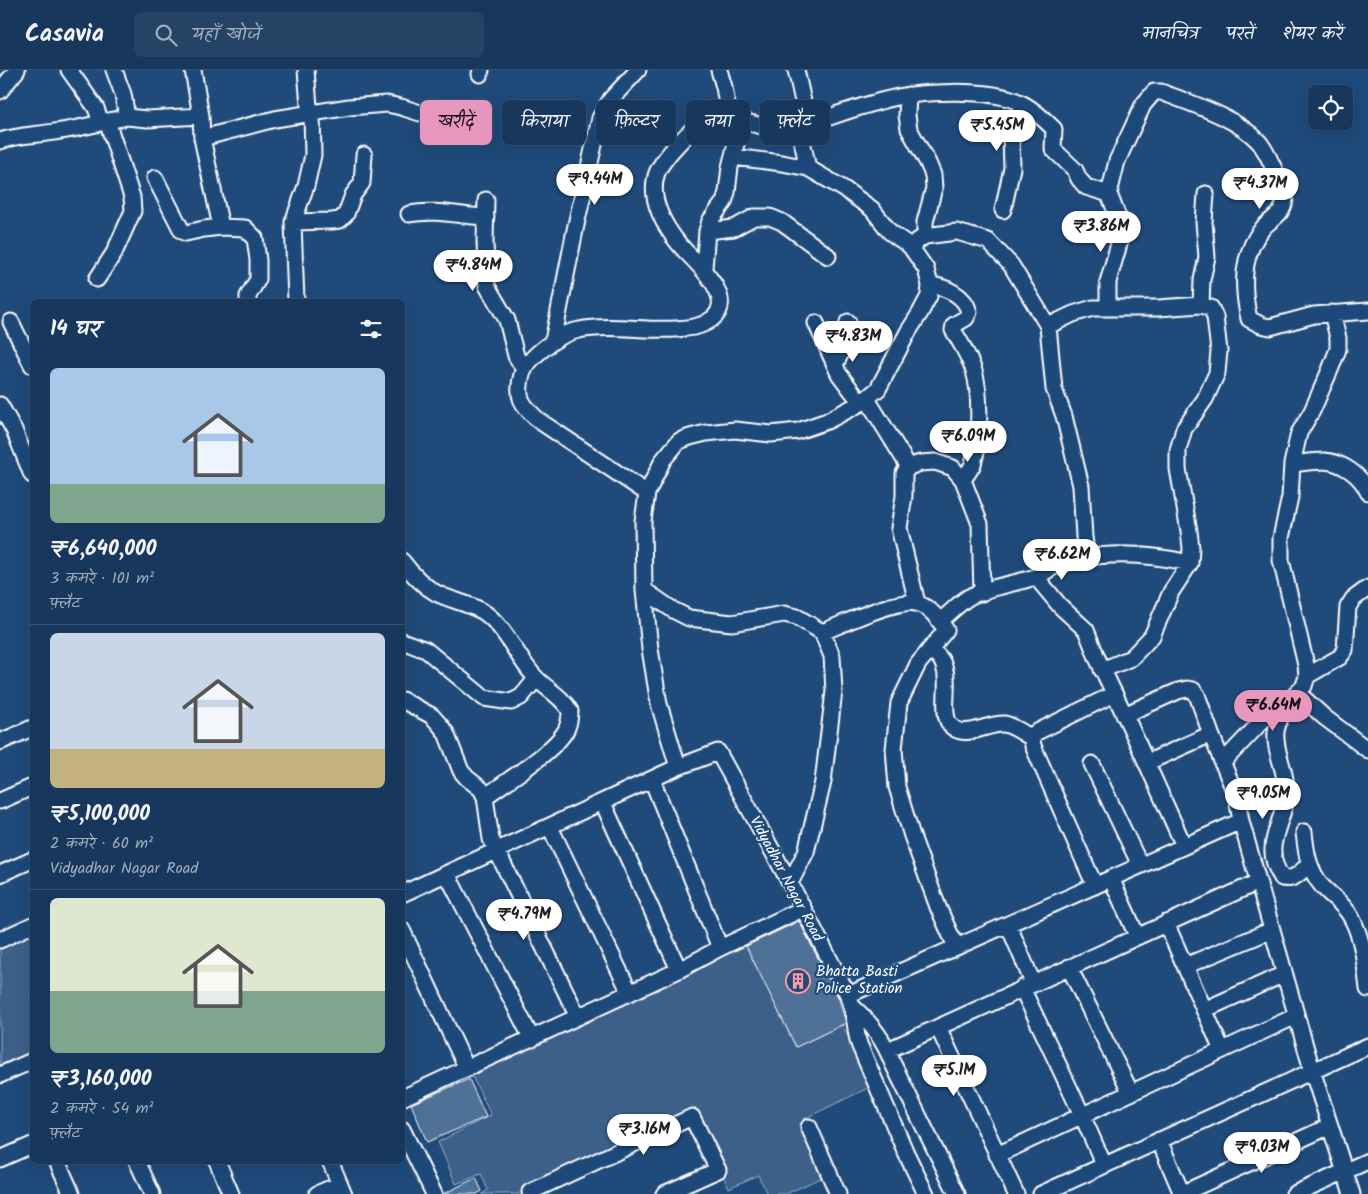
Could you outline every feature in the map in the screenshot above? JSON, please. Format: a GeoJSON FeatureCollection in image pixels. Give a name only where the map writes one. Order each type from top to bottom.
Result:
{"type":"FeatureCollection","features":[{"type":"Feature","properties":{"kind":"street"},"geometry":{"type":"LineString","coordinates":[[0,91],[17,70]]}},
{"type":"Feature","properties":{"kind":"street"},"geometry":{"type":"LineString","coordinates":[[69,70],[104,122],[132,197],[133,211],[114,253],[98,280]]}},
{"type":"Feature","properties":{"kind":"street"},"geometry":{"type":"LineString","coordinates":[[114,70],[123,94],[127,117]]}},
{"type":"Feature","properties":{"kind":"street"},"geometry":{"type":"LineString","coordinates":[[193,70],[201,116],[202,138],[221,227]]}},
{"type":"Feature","properties":{"kind":"street"},"geometry":{"type":"LineString","coordinates":[[296,299],[293,222],[306,186],[313,155],[312,113],[309,106],[306,70]]}},
{"type":"Feature","properties":{"kind":"street"},"geometry":{"type":"LineString","coordinates":[[553,341],[600,118],[611,99],[638,70]]}},
{"type":"Feature","properties":{"kind":"street"},"geometry":{"type":"LineString","coordinates":[[719,70],[728,100]]}},
{"type":"Feature","properties":{"kind":"street"},"geometry":{"type":"LineString","coordinates":[[796,70],[800,100]]}},
{"type":"Feature","properties":{"kind":"street"},"geometry":{"type":"LineString","coordinates":[[830,117],[883,100],[928,92],[998,96],[1023,104],[1054,129],[1053,149],[1075,170],[1079,179],[1086,187],[1109,194]]}},
{"type":"Feature","properties":{"kind":"street"},"geometry":{"type":"LineString","coordinates":[[1108,308],[1108,282],[1123,230],[1109,194],[1117,161],[1143,105],[1154,92],[1161,92],[1232,122],[1260,143],[1283,186],[1285,198],[1282,210],[1263,228],[1246,258],[1244,286],[1249,318],[1270,327],[1314,315],[1368,310]]}},
{"type":"Feature","properties":{"kind":"street"},"geometry":{"type":"LineString","coordinates":[[908,95],[907,115],[909,129],[933,175],[934,188],[925,222],[926,236]]}},
{"type":"Feature","properties":{"kind":"street"},"geometry":{"type":"LineString","coordinates":[[202,138],[275,120],[363,106],[386,104],[420,113]]}},
{"type":"Feature","properties":{"kind":"street"},"geometry":{"type":"LineString","coordinates":[[1003,210],[1012,168],[1011,136],[1023,104]]}},
{"type":"Feature","properties":{"kind":"street"},"geometry":{"type":"LineString","coordinates":[[0,141],[12,136],[51,133],[127,117],[147,119],[201,116]]}},
{"type":"Feature","properties":{"kind":"street"},"geometry":{"type":"LineString","coordinates":[[647,493],[538,420],[523,405],[519,386],[524,369],[534,355],[553,341],[577,330],[597,328],[656,330],[695,327],[717,315],[720,307],[719,295],[704,269],[680,245],[659,212],[655,179],[659,167],[686,136]]}},
{"type":"Feature","properties":{"kind":"street"},"geometry":{"type":"LineString","coordinates":[[704,269],[707,231],[710,221],[724,202],[734,145]]}},
{"type":"Feature","properties":{"kind":"street"},"geometry":{"type":"LineString","coordinates":[[806,145],[808,168]]}},
{"type":"Feature","properties":{"kind":"street"},"geometry":{"type":"LineString","coordinates":[[293,222],[340,220],[346,214],[353,195],[362,183],[364,155]]}},
{"type":"Feature","properties":{"kind":"street"},"geometry":{"type":"LineString","coordinates":[[405,893],[678,768],[659,704],[650,650],[644,590],[643,521],[647,493],[662,460],[679,441],[706,433],[735,430],[771,434],[798,431],[827,421],[864,401],[878,389],[929,296],[930,285],[926,269],[910,246],[890,232],[872,209],[844,188],[808,168],[733,157]]}},
{"type":"Feature","properties":{"kind":"street"},"geometry":{"type":"LineString","coordinates":[[155,178],[182,231],[186,233],[221,227],[245,228],[255,238],[258,279],[248,299]]}},
{"type":"Feature","properties":{"kind":"street"},"geometry":{"type":"LineString","coordinates":[[1201,305],[1202,280],[1207,257],[1204,222],[1206,194]]}},
{"type":"Feature","properties":{"kind":"street"},"geometry":{"type":"LineString","coordinates":[[486,200],[485,274],[487,286],[504,316],[516,356],[524,369]]}},
{"type":"Feature","properties":{"kind":"street"},"geometry":{"type":"LineString","coordinates":[[409,214],[424,211],[440,211],[486,217]]}},
{"type":"Feature","properties":{"kind":"street"},"geometry":{"type":"LineString","coordinates":[[707,231],[734,228],[754,217],[770,217],[782,222],[828,256]]}},
{"type":"Feature","properties":{"kind":"street"},"geometry":{"type":"LineString","coordinates":[[910,246],[926,236],[957,232],[988,241],[1011,265],[1048,326],[1054,389],[1064,416],[1081,486],[1087,558]]}},
{"type":"Feature","properties":{"kind":"street"},"geometry":{"type":"LineString","coordinates":[[930,285],[950,289],[968,308],[969,312],[966,318],[954,325],[953,330],[975,374],[979,407],[973,465],[963,480]]}},
{"type":"Feature","properties":{"kind":"street"},"geometry":{"type":"LineString","coordinates":[[1048,326],[1073,314],[1093,308],[1158,308],[1201,305],[1211,308],[1215,317],[1219,351],[1216,373],[1205,400],[1184,430],[1178,450],[1178,469],[1190,531],[1190,563],[1171,592],[1152,636],[1131,658],[1102,670]]}},
{"type":"Feature","properties":{"kind":"street"},"geometry":{"type":"LineString","coordinates":[[1222,763],[1263,720],[1292,698],[1304,686],[1307,676],[1305,658],[1281,560],[1281,538],[1290,497],[1292,464],[1299,433],[1312,411],[1338,349],[1338,338],[1332,313]]}},
{"type":"Feature","properties":{"kind":"street"},"geometry":{"type":"LineString","coordinates":[[11,322],[30,362]]}},
{"type":"Feature","properties":{"kind":"street"},"geometry":{"type":"LineString","coordinates":[[835,365],[843,348],[848,322]]}},
{"type":"Feature","properties":{"kind":"street"},"geometry":{"type":"LineString","coordinates":[[816,323],[840,374],[864,401],[909,467]]}},
{"type":"Feature","properties":{"kind":"street"},"geometry":{"type":"LineString","coordinates":[[0,405],[14,430],[30,470]]}},
{"type":"Feature","properties":{"kind":"street"},"geometry":{"type":"LineString","coordinates":[[1292,464],[1325,461],[1338,464],[1352,471],[1365,485],[1368,492]]}},
{"type":"Feature","properties":{"kind":"street"},"geometry":{"type":"LineString","coordinates":[[917,603],[899,528],[904,496],[904,473],[909,467],[920,463],[935,462],[953,468],[963,480],[980,524],[982,592]]}},
{"type":"Feature","properties":{"kind":"street"},"geometry":{"type":"LineString","coordinates":[[940,621],[970,597],[1005,584],[1036,577],[1052,568],[1087,558],[1143,555],[1190,563]]}},
{"type":"Feature","properties":{"kind":"street"},"geometry":{"type":"LineString","coordinates":[[405,564],[419,580],[436,592],[469,604],[492,619],[536,679],[566,704],[570,712],[566,730],[547,751],[485,797]]}},
{"type":"Feature","properties":{"kind":"street"},"geometry":{"type":"LineString","coordinates":[[1036,577],[1060,606],[1086,630],[1102,670],[1184,846]]}},
{"type":"Feature","properties":{"kind":"street"},"geometry":{"type":"LineString","coordinates":[[1307,676],[1340,657],[1346,650],[1348,607],[1353,599],[1368,588]]}},
{"type":"Feature","properties":{"kind":"street"},"geometry":{"type":"LineString","coordinates":[[644,590],[673,610],[689,618],[732,623],[784,614],[797,617],[822,632],[832,656],[834,691],[823,782],[806,852],[790,883]]}},
{"type":"Feature","properties":{"kind":"street"},"geometry":{"type":"LineString","coordinates":[[822,632],[902,602],[917,603],[935,614],[946,630],[918,664],[899,703],[894,748],[897,787],[912,836],[938,907],[956,947]]}},
{"type":"Feature","properties":{"kind":"street"},"geometry":{"type":"LineString","coordinates":[[405,642],[426,650],[484,698],[511,702],[520,697],[536,679]]}},
{"type":"Feature","properties":{"kind":"street"},"geometry":{"type":"LineString","coordinates":[[931,650],[940,658],[945,669],[948,683],[945,713],[949,724],[956,730],[964,731],[1003,724],[1032,738]]}},
{"type":"Feature","properties":{"kind":"street"},"geometry":{"type":"LineString","coordinates":[[1124,715],[1178,691],[1193,690],[1197,695],[1237,798],[1241,821],[1296,1016],[1352,1194]]}},
{"type":"Feature","properties":{"kind":"street"},"geometry":{"type":"LineString","coordinates":[[1095,886],[1033,746],[1032,738],[1035,733],[1114,694]]}},
{"type":"Feature","properties":{"kind":"street"},"geometry":{"type":"LineString","coordinates":[[1292,698],[1324,716],[1368,750]]}},
{"type":"Feature","properties":{"kind":"street"},"geometry":{"type":"LineString","coordinates":[[1292,698],[1276,731],[1277,749],[1284,772],[1286,790],[1274,836],[1272,853],[1277,870],[1282,878],[1288,880],[1309,864]]}},
{"type":"Feature","properties":{"kind":"street"},"geometry":{"type":"LineString","coordinates":[[405,702],[432,716],[440,725],[446,733],[461,772],[481,789],[485,797],[492,839],[497,851],[578,1017]]}},
{"type":"Feature","properties":{"kind":"street"},"geometry":{"type":"LineString","coordinates":[[0,742],[30,729]]}},
{"type":"Feature","properties":{"kind":"street"},"geometry":{"type":"LineString","coordinates":[[1146,763],[1211,734]]}},
{"type":"Feature","properties":{"kind":"street","name":"Vidyadhar Nagar Road"},"geometry":{"type":"LineString","coordinates":[[678,768],[718,752],[790,883],[851,1001],[871,1023],[888,1050],[893,1064],[957,1194]]}},
{"type":"Feature","properties":{"kind":"street"},"geometry":{"type":"LineString","coordinates":[[1092,764],[1140,865]]}},
{"type":"Feature","properties":{"kind":"street"},"geometry":{"type":"LineString","coordinates":[[652,780],[720,948]]}},
{"type":"Feature","properties":{"kind":"street"},"geometry":{"type":"LineString","coordinates":[[0,801],[30,788]]}},
{"type":"Feature","properties":{"kind":"street"},"geometry":{"type":"LineString","coordinates":[[603,803],[679,970]]}},
{"type":"Feature","properties":{"kind":"street"},"geometry":{"type":"LineString","coordinates":[[851,1001],[956,947],[1241,821]]}},
{"type":"Feature","properties":{"kind":"street"},"geometry":{"type":"LineString","coordinates":[[550,827],[630,993]]}},
{"type":"Feature","properties":{"kind":"street"},"geometry":{"type":"LineString","coordinates":[[1304,832],[1309,864],[1323,886],[1346,908],[1353,920],[1362,946],[1368,989]]}},
{"type":"Feature","properties":{"kind":"street"},"geometry":{"type":"LineString","coordinates":[[0,874],[30,861]]}},
{"type":"Feature","properties":{"kind":"street"},"geometry":{"type":"LineString","coordinates":[[447,874],[532,1039]]}},
{"type":"Feature","properties":{"kind":"street"},"geometry":{"type":"LineString","coordinates":[[1111,878],[1137,936]]}},
{"type":"Feature","properties":{"kind":"street"},"geometry":{"type":"LineString","coordinates":[[888,1050],[1258,882]]}},
{"type":"Feature","properties":{"kind":"street"},"geometry":{"type":"LineString","coordinates":[[405,1097],[679,970],[802,909]]}},
{"type":"Feature","properties":{"kind":"street"},"geometry":{"type":"LineString","coordinates":[[1008,924],[1028,986],[1104,1165]]}},
{"type":"Feature","properties":{"kind":"street"},"geometry":{"type":"LineString","coordinates":[[1166,924],[1222,1050]]}},
{"type":"Feature","properties":{"kind":"street"},"geometry":{"type":"LineString","coordinates":[[0,940],[30,927]]}},
{"type":"Feature","properties":{"kind":"street"},"geometry":{"type":"LineString","coordinates":[[1184,966],[1272,930]]}},
{"type":"Feature","properties":{"kind":"street"},"geometry":{"type":"LineString","coordinates":[[405,936],[467,1069]]}},
{"type":"Feature","properties":{"kind":"street"},"geometry":{"type":"LineString","coordinates":[[1069,967],[1131,1093]]}},
{"type":"Feature","properties":{"kind":"street"},"geometry":{"type":"LineString","coordinates":[[1204,1010],[1284,974]]}},
{"type":"Feature","properties":{"kind":"street","name":"Vidyadhar Nagar Road"},"geometry":{"type":"LineString","coordinates":[[851,1001],[859,1044],[906,1153],[926,1194]]}},
{"type":"Feature","properties":{"kind":"street"},"geometry":{"type":"LineString","coordinates":[[997,1155],[1296,1016]]}},
{"type":"Feature","properties":{"kind":"street"},"geometry":{"type":"LineString","coordinates":[[938,1026],[1016,1194]]}},
{"type":"Feature","properties":{"kind":"street"},"geometry":{"type":"LineString","coordinates":[[1041,1194],[1368,1046]]}},
{"type":"Feature","properties":{"kind":"street"},"geometry":{"type":"LineString","coordinates":[[0,1075],[30,1062]]}},
{"type":"Feature","properties":{"kind":"street"},"geometry":{"type":"LineString","coordinates":[[529,1193],[692,1117],[718,1170],[664,1194]]}},
{"type":"Feature","properties":{"kind":"street"},"geometry":{"type":"LineString","coordinates":[[1159,1140],[1182,1194],[1330,1126]]}},
{"type":"Feature","properties":{"kind":"street"},"geometry":{"type":"LineString","coordinates":[[809,1127],[838,1194]]}},
{"type":"Feature","properties":{"kind":"street"},"geometry":{"type":"LineString","coordinates":[[405,1135],[434,1194]]}},
{"type":"Feature","properties":{"kind":"street"},"geometry":{"type":"LineString","coordinates":[[0,1160],[30,1146]]}},
{"type":"Feature","properties":{"kind":"street"},"geometry":{"type":"LineString","coordinates":[[1294,1194],[1368,1161]]}},
{"type":"Feature","properties":{"kind":"street"},"geometry":{"type":"LineString","coordinates":[[58,1164],[72,1194]]}},
{"type":"Feature","properties":{"kind":"street"},"geometry":{"type":"LineString","coordinates":[[138,1164],[152,1194]]}},
{"type":"Feature","properties":{"kind":"street"},"geometry":{"type":"LineString","coordinates":[[218,1164],[231,1194]]}},
{"type":"Feature","properties":{"kind":"street"},"geometry":{"type":"LineString","coordinates":[[317,1194],[342,1189],[331,1164]]}},
{"type":"Feature","properties":{"kind":"shaded area"},"geometry":{"type":"Polygon","coordinates":[[[30,935],[30,1055],[0,1068],[0,949],[30,935]]]}},
{"type":"Feature","properties":{"kind":"shaded area"},"geometry":{"type":"Polygon","coordinates":[[[744,941],[796,1047],[842,1025],[874,1085],[806,1118],[831,1173],[786,1194],[767,1194],[758,1175],[729,1188],[691,1115],[518,1194],[482,1194],[488,1190],[481,1174],[456,1184],[438,1142],[491,1115],[471,1074],[744,941]]]}},
{"type":"Feature","properties":{"kind":"building","name":"Bhatta Basti Police Station"},"geometry":{"type":"Polygon","coordinates":[[[799,921],[839,999],[846,1023],[796,1047],[746,946],[799,921]]]}},
{"type":"Feature","properties":{"kind":"building"},"geometry":{"type":"Polygon","coordinates":[[[469,1079],[486,1117],[427,1142],[411,1104],[469,1079]]]}},
{"type":"Feature","properties":{"kind":"building"},"geometry":{"type":"Polygon","coordinates":[[[476,1178],[482,1191],[477,1194],[443,1194],[476,1178]]]}},
{"type":"Feature","properties":{"kind":"place","name":"Bhatta Basti Police Station"},"geometry":{"type":"Point","coordinates":[798,981]}}]}
